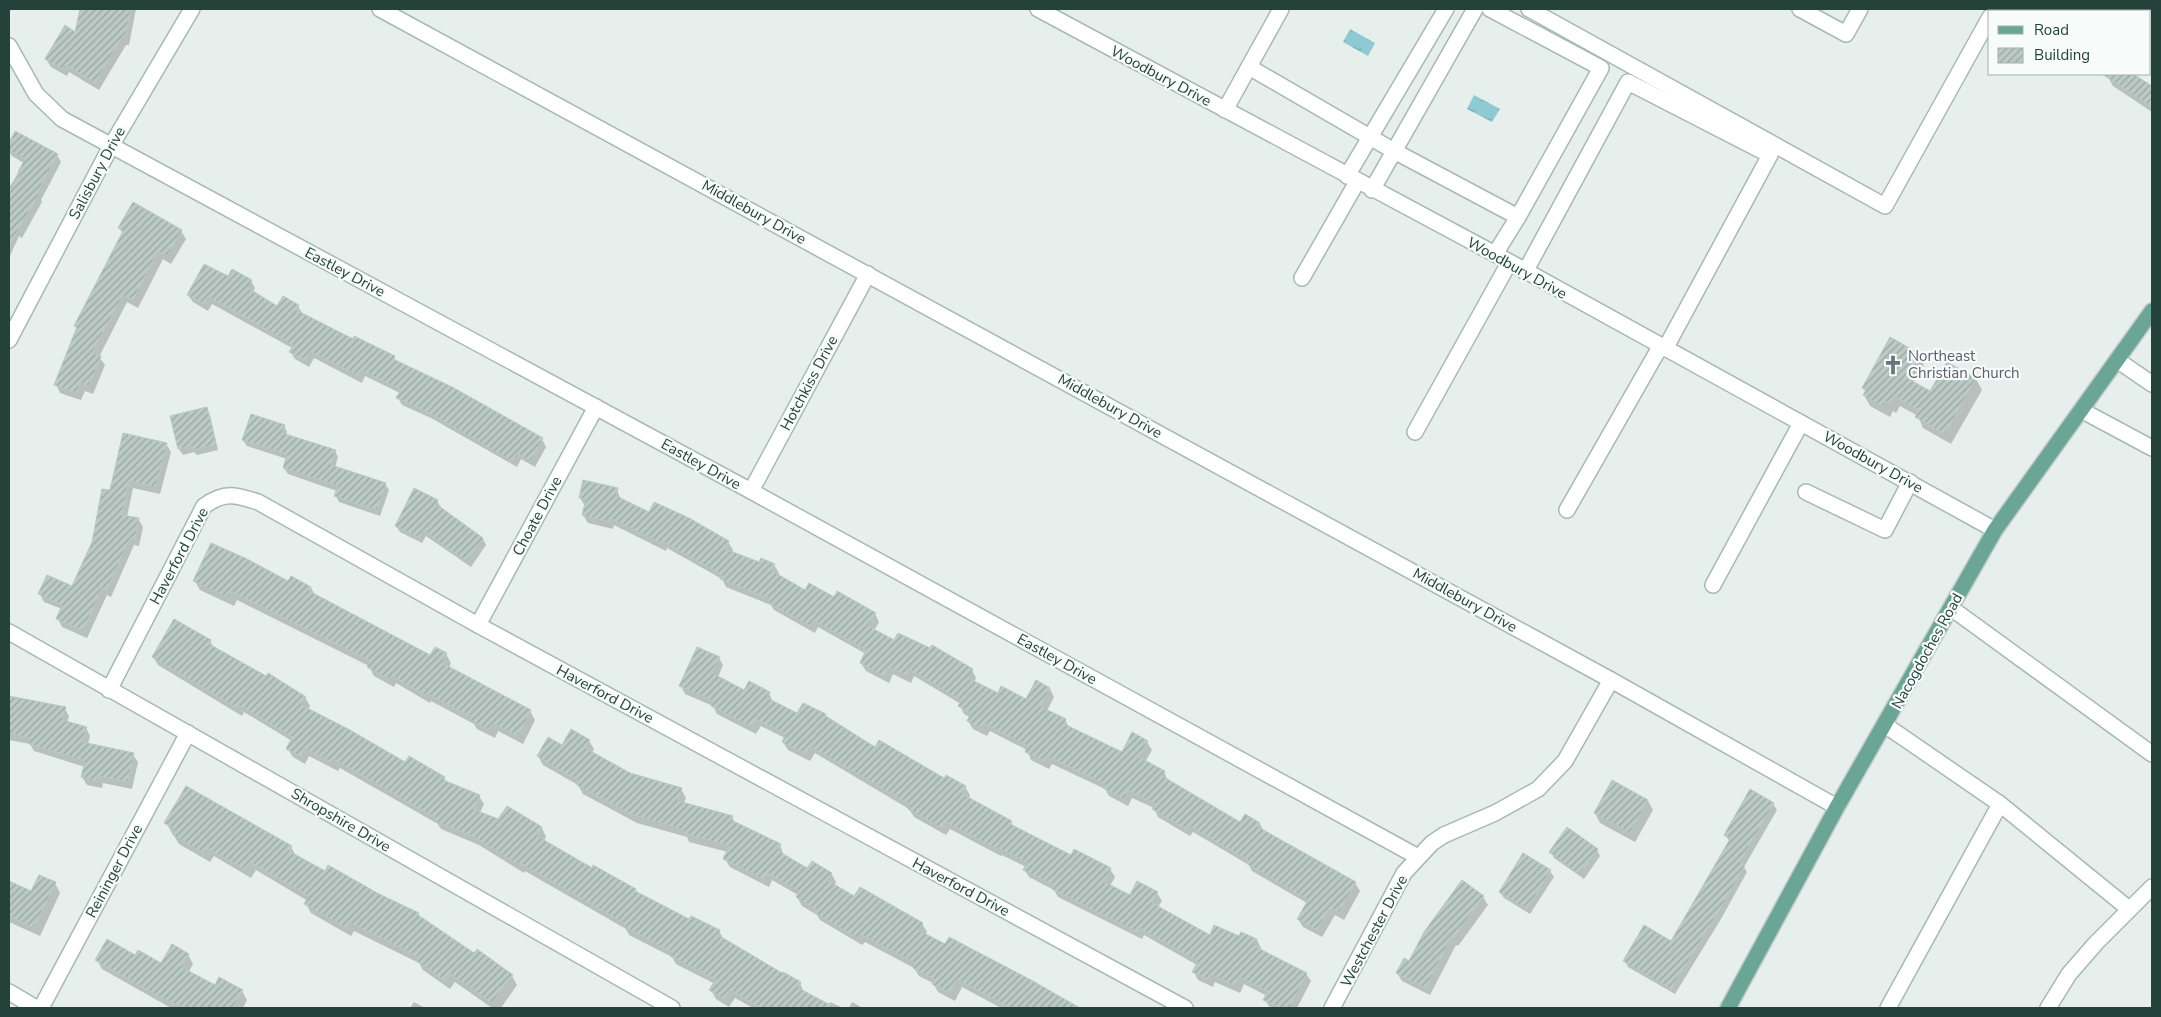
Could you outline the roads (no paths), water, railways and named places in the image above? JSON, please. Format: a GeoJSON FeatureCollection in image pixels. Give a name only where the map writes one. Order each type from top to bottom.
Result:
{"type":"FeatureCollection","features":[{"type":"Feature","properties":{"kind":"main road","name":"Nacogdoches Road"},"geometry":{"type":"LineString","coordinates":[[1728,1008],[1837,807],[1885,726],[1995,530],[2152,311]]}},
{"type":"Feature","properties":{"kind":"street","name":"Salisbury Drive"},"geometry":{"type":"LineString","coordinates":[[11,331],[111,146],[192,9]]}},
{"type":"Feature","properties":{"kind":"street","name":"Middlebury Drive"},"geometry":{"type":"LineString","coordinates":[[380,9],[1612,680],[1837,807]]}},
{"type":"Feature","properties":{"kind":"street","name":"Woodbury Drive"},"geometry":{"type":"LineString","coordinates":[[1038,9],[1372,190],[1495,254],[1662,348],[1995,530]]}},
{"type":"Feature","properties":{"kind":"street"},"geometry":{"type":"LineString","coordinates":[[1225,110],[1281,9]]}},
{"type":"Feature","properties":{"kind":"street"},"geometry":{"type":"LineString","coordinates":[[1302,278],[1371,138],[1446,9]]}},
{"type":"Feature","properties":{"kind":"street"},"geometry":{"type":"LineString","coordinates":[[1372,190],[1475,9]]}},
{"type":"Feature","properties":{"kind":"street"},"geometry":{"type":"LineString","coordinates":[[1490,9],[1601,68],[1518,217],[1495,254]]}},
{"type":"Feature","properties":{"kind":"street"},"geometry":{"type":"LineString","coordinates":[[1529,9],[1885,206],[1988,21]]}},
{"type":"Feature","properties":{"kind":"street"},"geometry":{"type":"LineString","coordinates":[[1800,9],[1846,34],[1860,9]]}},
{"type":"Feature","properties":{"kind":"street","name":"Eastley Drive"},"geometry":{"type":"LineString","coordinates":[[9,46],[36,94],[62,119],[751,491],[1418,857]]}},
{"type":"Feature","properties":{"kind":"street"},"geometry":{"type":"LineString","coordinates":[[1249,67],[1394,151],[1518,217]]}},
{"type":"Feature","properties":{"kind":"street"},"geometry":{"type":"LineString","coordinates":[[1525,272],[1628,82],[1770,155],[1662,348],[1567,510]]}},
{"type":"Feature","properties":{"kind":"street"},"geometry":{"type":"LineString","coordinates":[[1415,432],[1509,263]]}},
{"type":"Feature","properties":{"kind":"street","name":"Hotchkiss Drive"},"geometry":{"type":"LineString","coordinates":[[751,491],[868,274]]}},
{"type":"Feature","properties":{"kind":"street"},"geometry":{"type":"LineString","coordinates":[[2117,360],[2152,384]]}},
{"type":"Feature","properties":{"kind":"street","name":"Choate Drive"},"geometry":{"type":"LineString","coordinates":[[478,625],[596,407]]}},
{"type":"Feature","properties":{"kind":"street"},"geometry":{"type":"LineString","coordinates":[[2081,410],[2152,448]]}},
{"type":"Feature","properties":{"kind":"street"},"geometry":{"type":"LineString","coordinates":[[1713,585],[1801,423]]}},
{"type":"Feature","properties":{"kind":"street"},"geometry":{"type":"LineString","coordinates":[[1806,492],[1885,530],[1910,482]]}},
{"type":"Feature","properties":{"kind":"street","name":"Haverford Drive"},"geometry":{"type":"LineString","coordinates":[[109,690],[204,506],[213,499],[234,494],[258,502],[1169,1005],[1185,1008]]}},
{"type":"Feature","properties":{"kind":"street"},"geometry":{"type":"LineString","coordinates":[[1951,608],[2152,754]]}},
{"type":"Feature","properties":{"kind":"street","name":"Shropshire Drive"},"geometry":{"type":"LineString","coordinates":[[9,632],[672,1008]]}},
{"type":"Feature","properties":{"kind":"street","name":"Westchester Drive"},"geometry":{"type":"LineString","coordinates":[[1332,1008],[1404,873],[1432,843],[1444,835],[1494,813],[1538,789],[1565,760],[1612,680]]}},
{"type":"Feature","properties":{"kind":"street"},"geometry":{"type":"LineString","coordinates":[[1885,726],[2000,804],[2129,909]]}},
{"type":"Feature","properties":{"kind":"street","name":"Reininger Drive"},"geometry":{"type":"LineString","coordinates":[[41,1008],[188,733]]}},
{"type":"Feature","properties":{"kind":"street"},"geometry":{"type":"LineString","coordinates":[[1888,1008],[2000,804]]}},
{"type":"Feature","properties":{"kind":"street"},"geometry":{"type":"LineString","coordinates":[[2048,1008],[2069,974],[2152,887]]}},
{"type":"Feature","properties":{"kind":"street"},"geometry":{"type":"LineString","coordinates":[[9,992],[36,1008]]}},
{"type":"Feature","properties":{"kind":"water"},"geometry":{"type":"Polygon","coordinates":[[[1350,29],[1375,43],[1368,56],[1343,42],[1350,29]]]}},
{"type":"Feature","properties":{"kind":"water"},"geometry":{"type":"Polygon","coordinates":[[[1474,95],[1500,109],[1492,122],[1467,109],[1474,95]]]}},
{"type":"Feature","properties":{"kind":"place","name":"Northeast Christian Church"},"geometry":{"type":"Point","coordinates":[1893,365]}}]}
